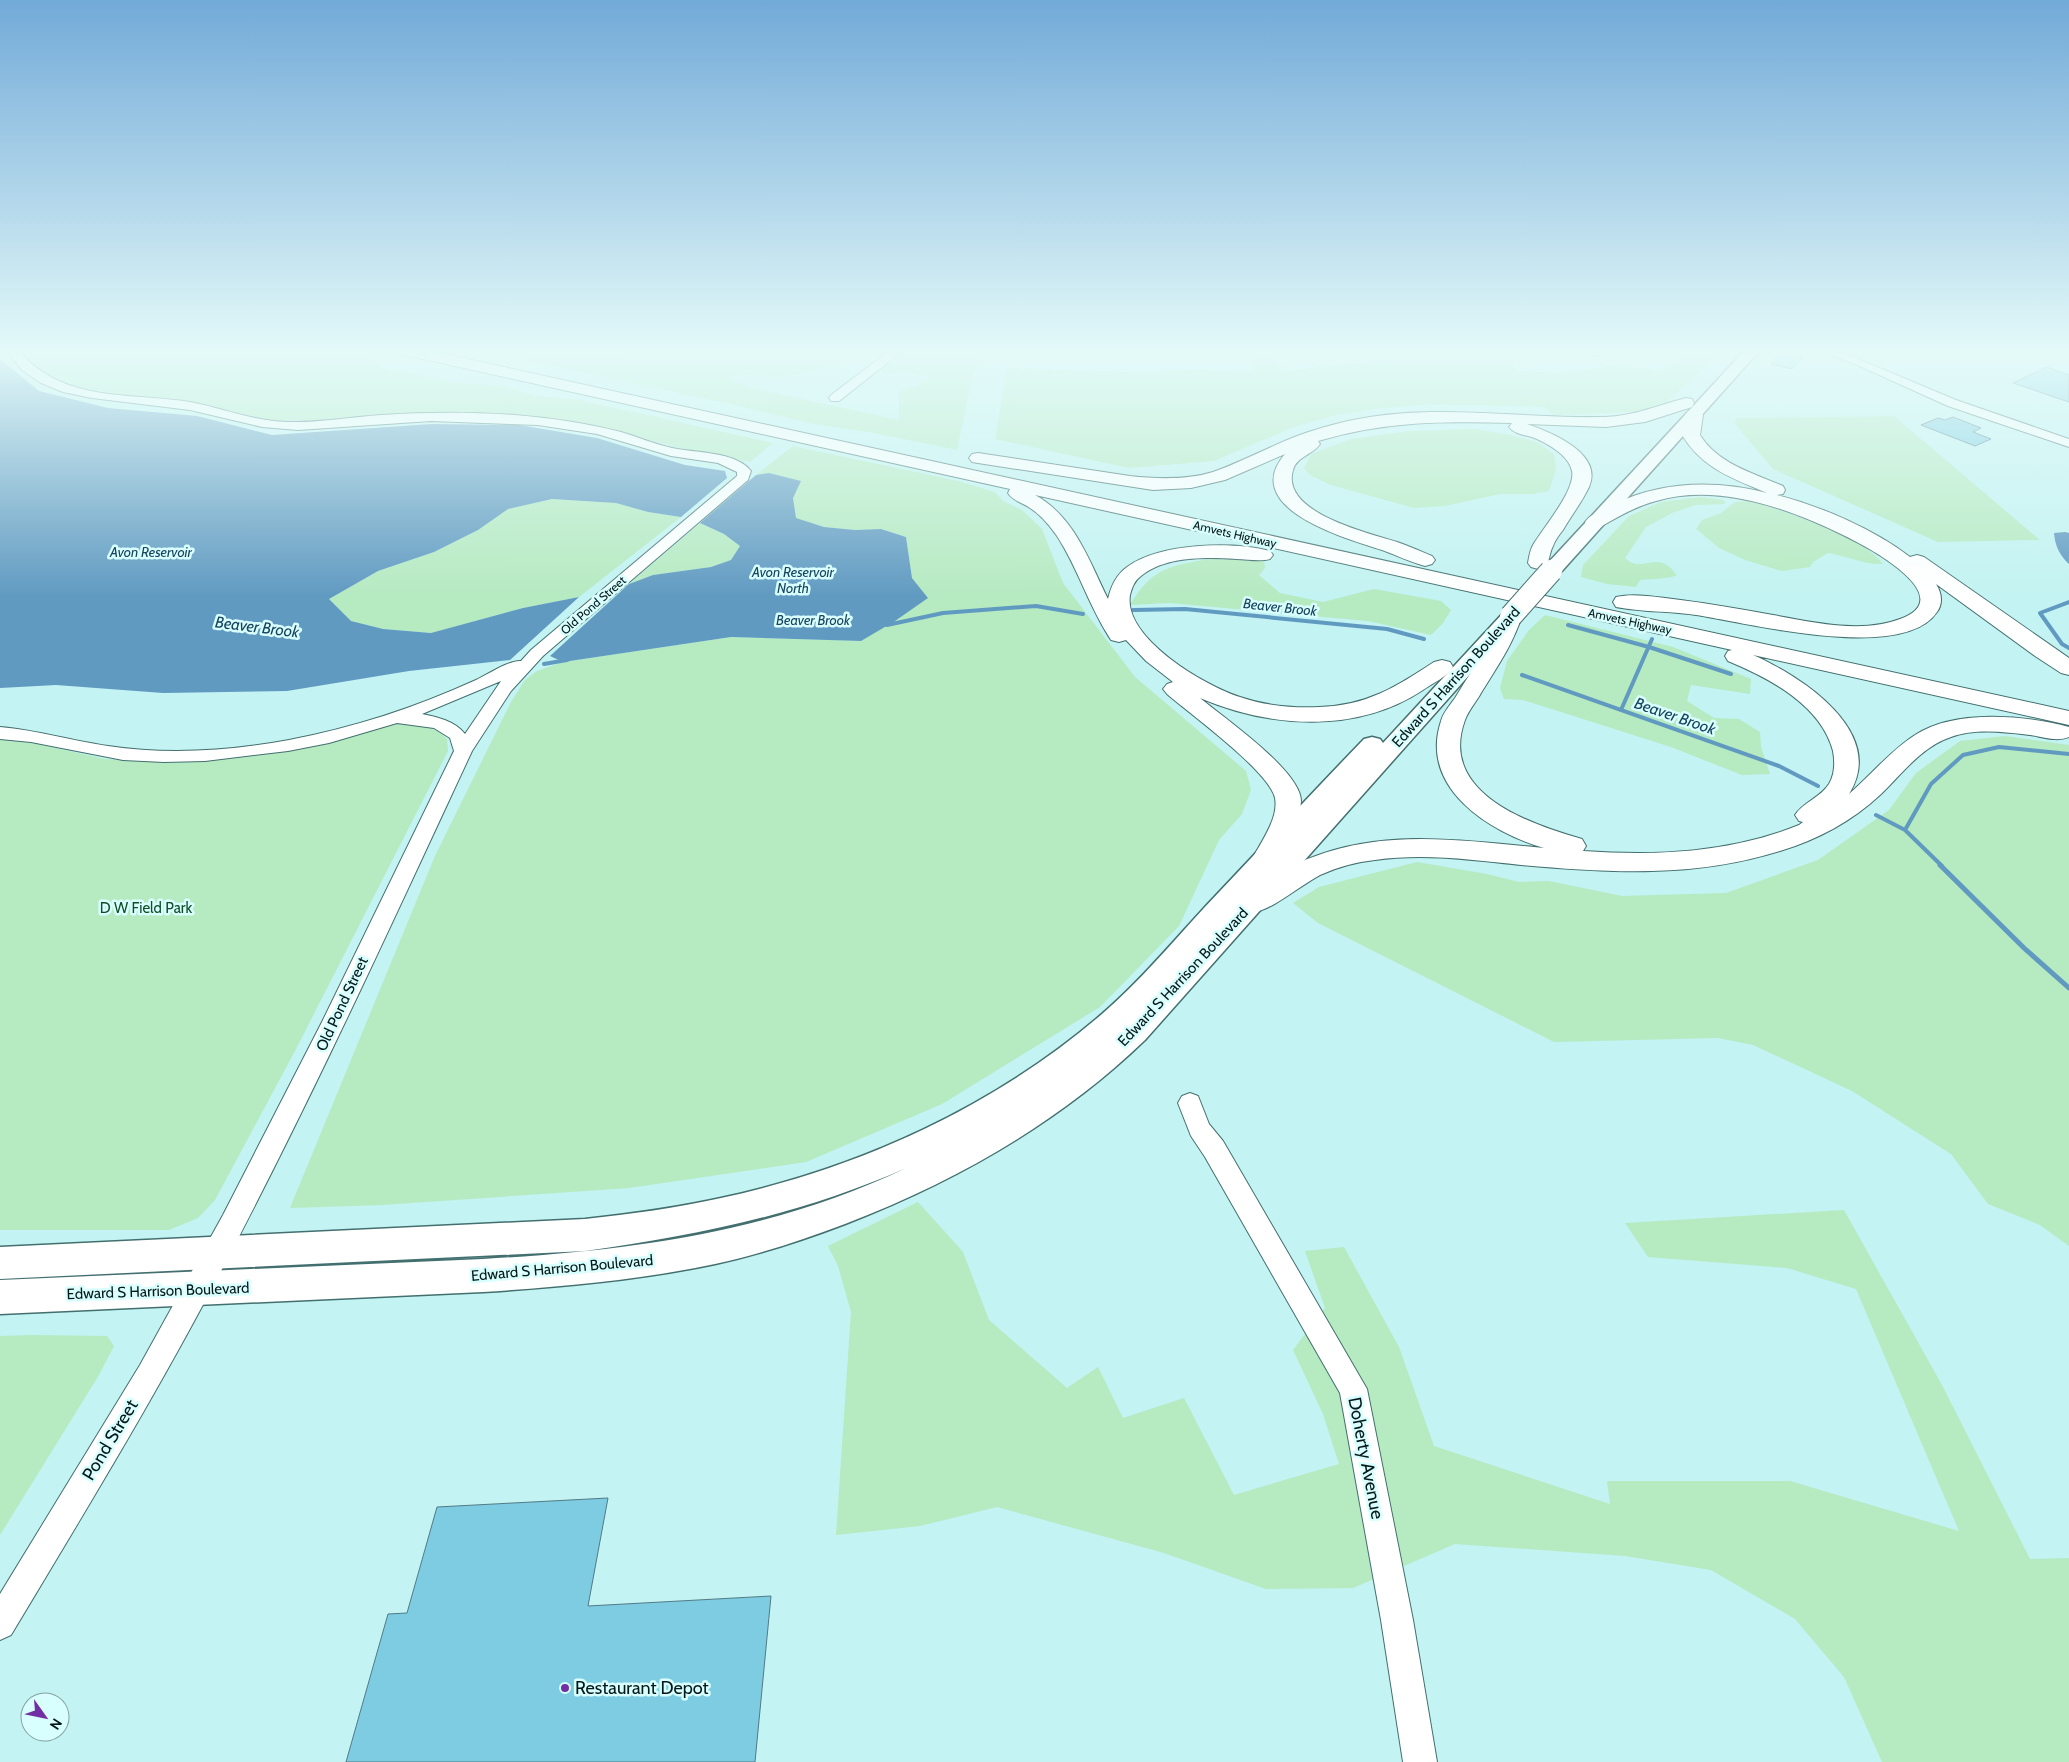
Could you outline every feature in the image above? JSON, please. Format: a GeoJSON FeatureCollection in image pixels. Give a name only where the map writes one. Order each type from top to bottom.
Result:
{"type":"FeatureCollection","features":[{"type":"Feature","properties":{"kind":"highway","name":"Amvets Highway"},"geometry":{"type":"LineString","coordinates":[[773,431],[2069,718]]}},
{"type":"Feature","properties":{"kind":"highway","name":"Amvets Highway"},"geometry":{"type":"LineString","coordinates":[[824,431],[2069,698]]}},
{"type":"Feature","properties":{"kind":"highway"},"geometry":{"type":"LineString","coordinates":[[934,455],[969,457],[1130,482],[1154,484],[1191,482],[1226,473],[1291,444],[1332,431]]}},
{"type":"Feature","properties":{"kind":"highway"},"geometry":{"type":"LineString","coordinates":[[1360,431],[1324,439],[1307,446],[1290,460],[1284,468],[1283,481],[1292,498],[1307,513],[1345,533],[1426,560]]}},
{"type":"Feature","properties":{"kind":"highway"},"geometry":{"type":"LineString","coordinates":[[1532,431],[1558,443],[1573,455],[1581,467],[1582,479],[1580,486],[1542,547],[1546,565]]}},
{"type":"Feature","properties":{"kind":"highway"},"geometry":{"type":"LineString","coordinates":[[1692,431],[1694,442],[1715,461],[1854,526],[1898,549],[2069,668]]}},
{"type":"Feature","properties":{"kind":"highway"},"geometry":{"type":"LineString","coordinates":[[984,478],[1033,500],[1056,519],[1067,534],[1101,608],[1121,638],[1146,664],[1256,756],[1282,782],[1288,799],[1286,817],[1266,859]]}},
{"type":"Feature","properties":{"kind":"highway"},"geometry":{"type":"LineString","coordinates":[[1595,522],[1633,501],[1670,492],[1714,490],[1763,498],[1812,514],[1881,548],[1918,574],[1927,586],[1931,599],[1927,611],[1913,622],[1888,629],[1852,631],[1820,629],[1658,603],[1624,602]]}},
{"type":"Feature","properties":{"kind":"highway"},"geometry":{"type":"LineString","coordinates":[[1436,579],[1391,575],[1242,552],[1198,552],[1166,557],[1136,572],[1128,578],[1120,591],[1118,607],[1125,623],[1134,634],[1158,660],[1178,676],[1216,697],[1264,712],[1322,714],[1361,708],[1397,696],[1442,667]]}},
{"type":"Feature","properties":{"kind":"highway"},"geometry":{"type":"LineString","coordinates":[[1504,612],[1504,640],[1453,719],[1448,733],[1447,746],[1454,771],[1466,790],[1482,807],[1507,824],[1541,839],[1580,848],[1626,851],[1683,849],[1723,843],[1777,828],[1811,813],[1835,795],[1843,785],[1847,774],[1847,751],[1837,729],[1818,706],[1793,686],[1764,669],[1674,631]]}},
{"type":"Feature","properties":{"kind":"highway"},"geometry":{"type":"LineString","coordinates":[[1252,903],[1320,864],[1355,854],[1387,848],[1435,847],[1616,863],[1678,862],[1733,855],[1793,838],[1839,816],[1857,802],[1919,743],[1932,735],[1966,726],[1989,725],[2015,726],[2069,734]]}},
{"type":"Feature","properties":{"kind":"main road","name":"Edward S Harrison Boulevard"},"geometry":{"type":"LineString","coordinates":[[0,1297],[457,1277],[598,1268],[671,1257],[741,1241],[874,1197],[935,1170],[984,1144],[1042,1108],[1081,1079],[1148,1020],[1504,612],[1669,431]]}},
{"type":"Feature","properties":{"kind":"main road","name":"Edward S Harrison Boulevard"},"geometry":{"type":"LineString","coordinates":[[1546,565],[1595,522],[1671,431]]}},
{"type":"Feature","properties":{"kind":"main road","name":"Edward S Harrison Boulevard"},"geometry":{"type":"LineString","coordinates":[[0,1263],[514,1240],[620,1231],[725,1213],[791,1195],[856,1173],[917,1147],[973,1120],[1025,1088],[1072,1056],[1132,1004],[1442,667],[1504,612]]}},
{"type":"Feature","properties":{"kind":"street","name":"Old Pond Street"},"geometry":{"type":"LineString","coordinates":[[216,1254],[322,1048],[463,751],[496,700],[537,653],[743,476],[744,471],[732,463],[673,452],[597,431]]}},
{"type":"Feature","properties":{"kind":"street"},"geometry":{"type":"LineString","coordinates":[[2035,431],[2069,443]]}},
{"type":"Feature","properties":{"kind":"street"},"geometry":{"type":"LineString","coordinates":[[0,733],[45,738],[122,754],[187,756],[236,752],[293,744],[389,720],[489,680],[537,653]]}},
{"type":"Feature","properties":{"kind":"street"},"geometry":{"type":"LineString","coordinates":[[389,720],[412,719],[439,724],[459,738],[463,744],[463,751]]}},
{"type":"Feature","properties":{"kind":"street","name":"Doherty Avenue"},"geometry":{"type":"LineString","coordinates":[[1190,1103],[1199,1129],[1214,1149],[1353,1389],[1397,1620],[1420,1762]]}},
{"type":"Feature","properties":{"kind":"street","name":"Pond Street"},"geometry":{"type":"LineString","coordinates":[[0,1624],[135,1400],[216,1254]]}},
{"type":"Feature","properties":{"kind":"green space"},"geometry":{"type":"Polygon","coordinates":[[[618,431],[720,431],[773,443],[750,462],[675,447],[618,431]]]}},
{"type":"Feature","properties":{"kind":"green space"},"geometry":{"type":"Polygon","coordinates":[[[864,431],[961,431],[957,450],[864,431]]]}},
{"type":"Feature","properties":{"kind":"green space"},"geometry":{"type":"Polygon","coordinates":[[[996,431],[1284,431],[1214,461],[1129,468],[995,439],[996,431]]]}},
{"type":"Feature","properties":{"kind":"green space"},"geometry":{"type":"Polygon","coordinates":[[[1407,431],[1488,431],[1537,442],[1554,454],[1556,469],[1549,491],[1532,494],[1500,494],[1445,506],[1414,508],[1331,485],[1310,475],[1304,468],[1311,454],[1351,439],[1407,431]]]}},
{"type":"Feature","properties":{"kind":"green space"},"geometry":{"type":"Polygon","coordinates":[[[1741,431],[1912,431],[2040,540],[1938,542],[1773,469],[1741,431]]]}},
{"type":"Feature","properties":{"kind":"green space"},"geometry":{"type":"Polygon","coordinates":[[[793,446],[958,481],[995,492],[1003,501],[1022,510],[1042,529],[1063,583],[1135,677],[1246,771],[1251,790],[1242,814],[1219,840],[1179,926],[1100,1007],[942,1104],[806,1162],[629,1188],[382,1205],[290,1208],[435,856],[511,702],[525,680],[537,671],[563,662],[731,637],[861,641],[928,598],[912,578],[906,537],[881,529],[855,530],[824,527],[795,518],[793,498],[770,473],[756,475],[793,446]]]}},
{"type":"Feature","properties":{"kind":"green space"},"geometry":{"type":"Polygon","coordinates":[[[1700,497],[1724,500],[1725,504],[1696,505],[1672,513],[1646,527],[1625,558],[1636,564],[1660,562],[1668,566],[1677,575],[1640,580],[1636,587],[1607,584],[1581,577],[1583,565],[1629,516],[1661,502],[1700,497]]]}},
{"type":"Feature","properties":{"kind":"green space"},"geometry":{"type":"Polygon","coordinates":[[[552,499],[616,503],[648,512],[681,517],[579,597],[523,608],[432,633],[383,629],[350,621],[329,599],[378,571],[434,552],[478,530],[507,509],[552,499]]]}},
{"type":"Feature","properties":{"kind":"green space"},"geometry":{"type":"Polygon","coordinates":[[[1749,501],[1801,518],[1841,535],[1874,554],[1883,564],[1869,563],[1828,553],[1813,562],[1810,567],[1782,571],[1745,560],[1719,548],[1696,529],[1702,520],[1721,513],[1735,502],[1749,501]]]}},
{"type":"Feature","properties":{"kind":"green space"},"geometry":{"type":"Polygon","coordinates":[[[700,523],[724,534],[741,547],[731,560],[711,567],[653,575],[629,584],[700,523]]]}},
{"type":"Feature","properties":{"kind":"green space"},"geometry":{"type":"Polygon","coordinates":[[[1209,559],[1264,560],[1265,568],[1259,575],[1280,593],[1323,602],[1374,589],[1441,601],[1451,610],[1443,623],[1431,635],[1368,621],[1169,603],[1130,605],[1146,583],[1154,576],[1172,567],[1209,559]]]}},
{"type":"Feature","properties":{"kind":"green space"},"geometry":{"type":"Polygon","coordinates":[[[1545,615],[1673,647],[1751,679],[1750,694],[1691,685],[1687,701],[1714,718],[1739,719],[1760,732],[1761,747],[1770,774],[1742,775],[1671,747],[1523,700],[1504,699],[1500,688],[1507,661],[1529,630],[1545,615]]]}},
{"type":"Feature","properties":{"kind":"green space","name":"D W Field Park"},"geometry":{"type":"Polygon","coordinates":[[[395,724],[415,724],[436,730],[447,739],[448,751],[296,1049],[215,1200],[198,1218],[169,1230],[0,1230],[0,739],[37,744],[105,759],[173,763],[252,755],[395,724]]]}},
{"type":"Feature","properties":{"kind":"green space"},"geometry":{"type":"Polygon","coordinates":[[[2005,736],[2069,745],[2069,1246],[2040,1225],[1988,1204],[1951,1154],[1852,1091],[1753,1045],[1718,1038],[1554,1042],[1318,923],[1293,903],[1319,887],[1417,862],[1487,874],[1519,882],[1549,881],[1622,896],[1726,893],[1818,860],[1889,810],[1916,773],[1960,741],[2005,736]]]}},
{"type":"Feature","properties":{"kind":"green space"},"geometry":{"type":"Polygon","coordinates":[[[918,1202],[963,1252],[989,1320],[1067,1388],[1098,1367],[1123,1418],[1184,1398],[1234,1495],[1339,1464],[1323,1414],[1293,1350],[1325,1308],[1305,1251],[1344,1247],[1399,1347],[1434,1446],[1610,1504],[1607,1481],[1790,1481],[1959,1531],[1856,1289],[1787,1268],[1648,1257],[1625,1223],[1844,1210],[1942,1385],[2030,1559],[2069,1558],[2069,1762],[1882,1762],[1844,1677],[1795,1619],[1711,1570],[1625,1556],[1455,1544],[1353,1588],[1266,1589],[1164,1553],[997,1507],[920,1526],[836,1535],[851,1312],[838,1266],[828,1246],[918,1202]]]}},
{"type":"Feature","properties":{"kind":"green space"},"geometry":{"type":"Polygon","coordinates":[[[0,1336],[107,1336],[114,1346],[99,1375],[0,1535],[0,1336]]]}},
{"type":"Feature","properties":{"kind":"water","name":"Avon Reservoir"},"geometry":{"type":"Polygon","coordinates":[[[0,431],[257,431],[272,435],[327,431],[556,431],[597,438],[685,465],[725,471],[727,478],[681,517],[648,512],[616,503],[552,499],[508,509],[478,530],[434,552],[378,571],[329,599],[351,621],[383,629],[431,633],[523,608],[579,597],[510,660],[409,671],[287,691],[163,693],[56,685],[0,688],[0,431]]]}},
{"type":"Feature","properties":{"kind":"water","name":"Avon Reservoir North"},"geometry":{"type":"Polygon","coordinates":[[[769,473],[801,481],[793,498],[796,518],[824,527],[855,530],[881,529],[906,537],[912,578],[928,598],[895,621],[861,641],[731,637],[563,662],[550,656],[629,584],[653,575],[711,567],[731,560],[740,546],[724,534],[700,523],[756,475],[769,473]]]}},
{"type":"Feature","properties":{"kind":"water"},"geometry":{"type":"Polygon","coordinates":[[[2054,533],[2069,533],[2069,564],[2058,550],[2054,533]]]}},
{"type":"Feature","properties":{"kind":"building"},"geometry":{"type":"Polygon","coordinates":[[[1937,431],[1975,431],[1973,432],[1991,439],[1975,446],[1937,431]]]}},
{"type":"Feature","properties":{"kind":"building","name":"Restaurant Depot"},"geometry":{"type":"Polygon","coordinates":[[[608,1498],[588,1606],[771,1596],[755,1762],[346,1762],[388,1614],[407,1613],[437,1507],[608,1498]]]}},
{"type":"Feature","properties":{"kind":"waterway","name":"Beaver Brook"},"geometry":{"type":"LineString","coordinates":[[2069,602],[2040,613],[2062,644],[2069,648]]}},
{"type":"Feature","properties":{"kind":"waterway","name":"Beaver Brook"},"geometry":{"type":"LineString","coordinates":[[887,625],[943,613],[1036,606],[1083,614]]}},
{"type":"Feature","properties":{"kind":"waterway","name":"Beaver Brook"},"geometry":{"type":"LineString","coordinates":[[1133,610],[1185,609],[1387,629],[1424,639]]}},
{"type":"Feature","properties":{"kind":"waterway"},"geometry":{"type":"LineString","coordinates":[[1568,625],[1649,647]]}},
{"type":"Feature","properties":{"kind":"waterway"},"geometry":{"type":"LineString","coordinates":[[1649,647],[1652,639]]}},
{"type":"Feature","properties":{"kind":"waterway"},"geometry":{"type":"LineString","coordinates":[[1621,710],[1649,647]]}},
{"type":"Feature","properties":{"kind":"waterway"},"geometry":{"type":"LineString","coordinates":[[1649,647],[1731,674]]}},
{"type":"Feature","properties":{"kind":"waterway","name":"Beaver Brook"},"geometry":{"type":"LineString","coordinates":[[544,664],[567,660]]}},
{"type":"Feature","properties":{"kind":"waterway","name":"Beaver Brook"},"geometry":{"type":"LineString","coordinates":[[1522,675],[1779,766],[1818,786]]}},
{"type":"Feature","properties":{"kind":"waterway","name":"Beaver Brook"},"geometry":{"type":"LineString","coordinates":[[1905,830],[1931,784],[1963,755],[1999,747],[2069,754]]}},
{"type":"Feature","properties":{"kind":"waterway","name":"Beaver Brook"},"geometry":{"type":"LineString","coordinates":[[1876,815],[1905,830]]}},
{"type":"Feature","properties":{"kind":"waterway"},"geometry":{"type":"LineString","coordinates":[[1905,830],[1942,866]]}},
{"type":"Feature","properties":{"kind":"waterway"},"geometry":{"type":"LineString","coordinates":[[1940,865],[2024,948],[2069,988]]}},
{"type":"Feature","properties":{"kind":"place","name":"Restaurant Depot"},"geometry":{"type":"Point","coordinates":[565,1688]}}]}
